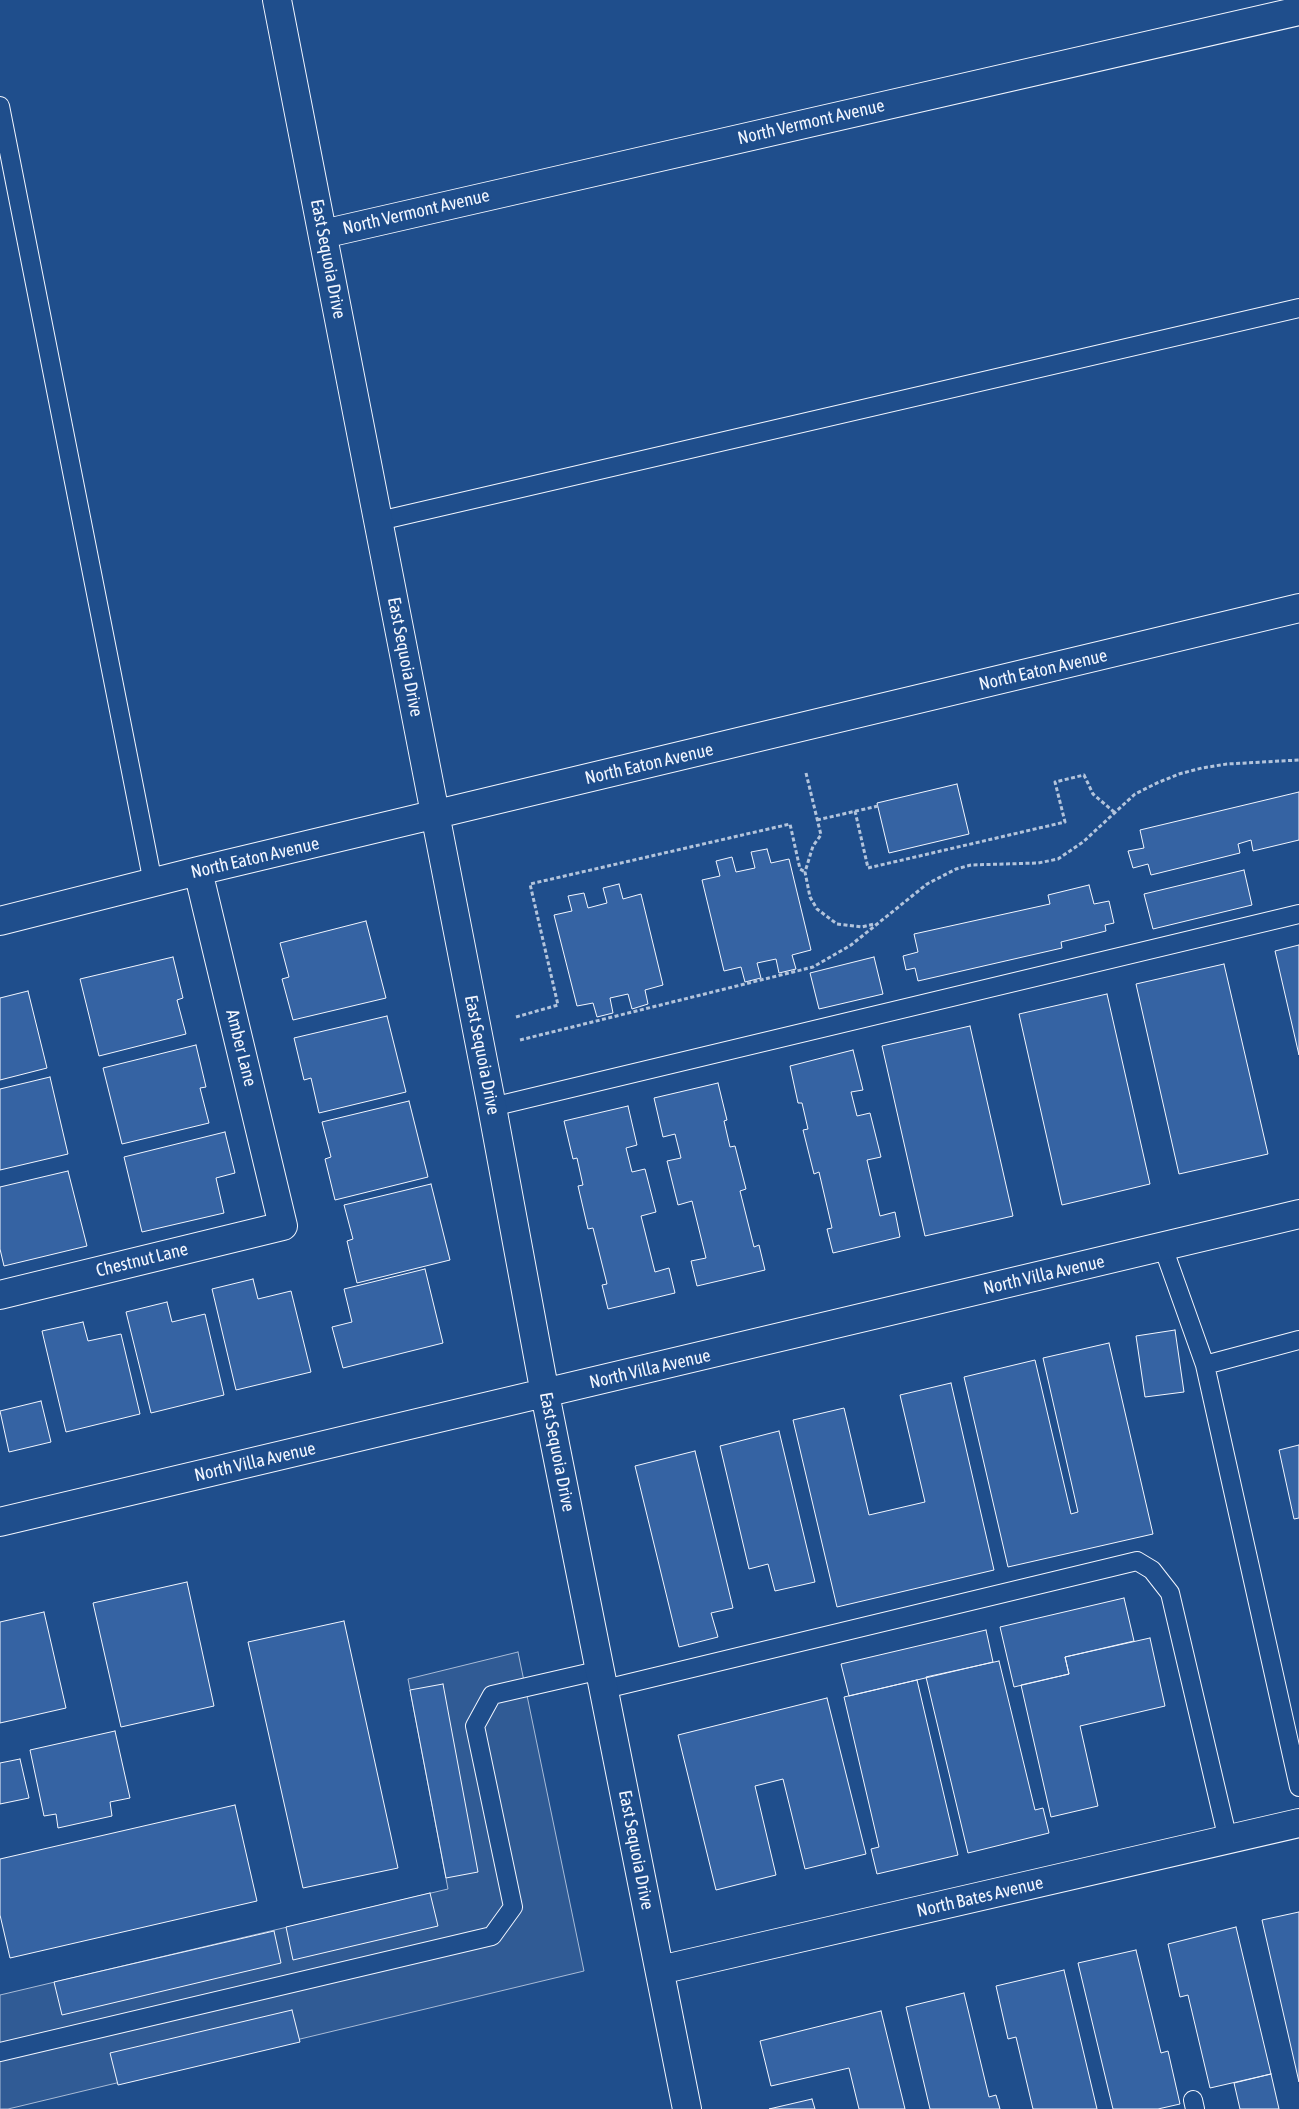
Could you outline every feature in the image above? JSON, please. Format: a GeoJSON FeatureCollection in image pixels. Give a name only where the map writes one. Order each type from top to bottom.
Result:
{"type":"FeatureCollection","features":[{"type":"Feature","properties":{"kind":"street","name":"East Sequoia Drive"},"geometry":{"type":"LineString","coordinates":[[278,0],[492,1107],[545,1394],[687,2109]]}},
{"type":"Feature","properties":{"kind":"street","name":"North Vermont Avenue"},"geometry":{"type":"LineString","coordinates":[[323,234],[1299,10]]}},
{"type":"Feature","properties":{"kind":"street","name":"North Eaton Avenue"},"geometry":{"type":"LineString","coordinates":[[0,921],[198,871],[435,816],[1299,608]]}},
{"type":"Feature","properties":{"kind":"street","name":"Amber Lane"},"geometry":{"type":"LineString","coordinates":[[198,871],[283,1226]]}},
{"type":"Feature","properties":{"kind":"street","name":"North Villa Avenue"},"geometry":{"type":"LineString","coordinates":[[0,1522],[1299,1214]]}},
{"type":"Feature","properties":{"kind":"street","name":"Chestnut Lane"},"geometry":{"type":"LineString","coordinates":[[0,1294],[283,1226]]}},
{"type":"Feature","properties":{"kind":"street","name":"North Bates Avenue"},"geometry":{"type":"LineString","coordinates":[[660,1970],[1299,1823]]}},
{"type":"Feature","properties":{"kind":"lane"},"geometry":{"type":"LineString","coordinates":[[0,106],[153,883]]}},
{"type":"Feature","properties":{"kind":"lane"},"geometry":{"type":"LineString","coordinates":[[379,521],[1299,308]]}},
{"type":"Feature","properties":{"kind":"lane"},"geometry":{"type":"LineString","coordinates":[[492,1107],[1299,914]]}},
{"type":"Feature","properties":{"kind":"lane"},"geometry":{"type":"LineString","coordinates":[[1163,1247],[1205,1366],[1299,1787]]}},
{"type":"Feature","properties":{"kind":"lane"},"geometry":{"type":"LineString","coordinates":[[1205,1366],[1299,1340]]}},
{"type":"Feature","properties":{"kind":"lane"},"geometry":{"type":"LineString","coordinates":[[0,2052],[492,1936],[512,1907],[475,1726],[492,1695],[603,1680],[1137,1561],[1152,1570],[1170,1593],[1228,1840]]}},
{"type":"Feature","properties":{"kind":"path"},"geometry":{"type":"LineString","coordinates":[[520,1040],[813,967],[851,945],[927,884],[956,869],[971,865],[1038,863],[1058,859],[1082,842],[1135,794],[1179,774],[1227,764],[1299,760]]}},
{"type":"Feature","properties":{"kind":"path"},"geometry":{"type":"LineString","coordinates":[[806,773],[821,835],[813,846],[805,872],[810,897],[817,909],[826,918],[837,924],[862,927],[877,924]]}},
{"type":"Feature","properties":{"kind":"path"},"geometry":{"type":"LineString","coordinates":[[855,811],[868,868],[1065,822],[1055,782],[1084,775],[1093,794],[1114,812]]}},
{"type":"Feature","properties":{"kind":"path"},"geometry":{"type":"LineString","coordinates":[[817,820],[878,806]]}},
{"type":"Feature","properties":{"kind":"path"},"geometry":{"type":"LineString","coordinates":[[516,1017],[558,1005],[530,884],[790,824],[800,869],[805,872]]}},
{"type":"Feature","properties":{"kind":"shaded area"},"geometry":{"type":"Polygon","coordinates":[[[518,1652],[584,1971],[8,2109],[0,2109],[0,1995],[448,1889],[408,1679],[518,1652]]]}},
{"type":"Feature","properties":{"kind":"building"},"geometry":{"type":"Polygon","coordinates":[[[957,784],[969,834],[889,853],[877,803],[957,784]]]}},
{"type":"Feature","properties":{"kind":"building"},"geometry":{"type":"Polygon","coordinates":[[[1299,792],[1299,840],[1253,851],[1251,840],[1238,844],[1240,853],[1151,875],[1148,864],[1133,868],[1128,851],[1144,848],[1140,830],[1299,792]]]}},
{"type":"Feature","properties":{"kind":"building"},"geometry":{"type":"Polygon","coordinates":[[[767,849],[771,863],[789,859],[811,950],[792,955],[796,969],[779,973],[776,959],[757,963],[761,978],[745,982],[741,967],[724,971],[702,880],[720,876],[716,861],[732,857],[736,872],[755,868],[751,852],[767,849]]]}},
{"type":"Feature","properties":{"kind":"building"},"geometry":{"type":"Polygon","coordinates":[[[1244,870],[1252,905],[1153,929],[1144,894],[1244,870]]]}},
{"type":"Feature","properties":{"kind":"building"},"geometry":{"type":"Polygon","coordinates":[[[619,884],[623,899],[641,894],[663,985],[645,990],[648,1004],[632,1009],[628,994],[610,998],[613,1013],[597,1017],[593,1003],[577,1006],[554,915],[572,911],[568,896],[584,893],[588,908],[607,903],[603,888],[619,884]]]}},
{"type":"Feature","properties":{"kind":"building"},"geometry":{"type":"Polygon","coordinates":[[[1089,885],[1094,904],[1109,901],[1114,923],[1105,925],[1106,931],[1061,942],[1062,948],[918,981],[915,968],[906,970],[903,956],[918,952],[914,934],[1050,904],[1048,895],[1089,885]]]}},
{"type":"Feature","properties":{"kind":"building"},"geometry":{"type":"Polygon","coordinates":[[[366,921],[386,998],[293,1020],[282,979],[289,977],[280,943],[366,921]]]}},
{"type":"Feature","properties":{"kind":"building"},"geometry":{"type":"Polygon","coordinates":[[[1299,945],[1299,1055],[1275,951],[1299,945]]]}},
{"type":"Feature","properties":{"kind":"building"},"geometry":{"type":"Polygon","coordinates":[[[173,957],[183,998],[177,1000],[186,1034],[99,1056],[80,979],[173,957]]]}},
{"type":"Feature","properties":{"kind":"building"},"geometry":{"type":"Polygon","coordinates":[[[874,957],[883,994],[819,1009],[810,973],[874,957]]]}},
{"type":"Feature","properties":{"kind":"building"},"geometry":{"type":"Polygon","coordinates":[[[1224,964],[1268,1154],[1179,1174],[1136,984],[1224,964]]]}},
{"type":"Feature","properties":{"kind":"building"},"geometry":{"type":"Polygon","coordinates":[[[28,991],[47,1068],[0,1080],[0,998],[28,991]]]}},
{"type":"Feature","properties":{"kind":"building"},"geometry":{"type":"Polygon","coordinates":[[[1107,994],[1150,1184],[1062,1205],[1019,1014],[1107,994]]]}},
{"type":"Feature","properties":{"kind":"building"},"geometry":{"type":"Polygon","coordinates":[[[387,1016],[406,1092],[319,1113],[311,1078],[304,1080],[294,1038],[387,1016]]]}},
{"type":"Feature","properties":{"kind":"building"},"geometry":{"type":"Polygon","coordinates":[[[970,1026],[1013,1216],[925,1236],[882,1046],[970,1026]]]}},
{"type":"Feature","properties":{"kind":"building"},"geometry":{"type":"Polygon","coordinates":[[[196,1045],[206,1087],[200,1088],[209,1123],[122,1144],[103,1068],[196,1045]]]}},
{"type":"Feature","properties":{"kind":"building"},"geometry":{"type":"Polygon","coordinates":[[[853,1050],[863,1090],[851,1092],[857,1116],[870,1113],[881,1157],[867,1160],[880,1216],[895,1212],[900,1237],[833,1253],[827,1229],[832,1228],[819,1172],[814,1174],[803,1130],[808,1129],[802,1103],[798,1103],[790,1066],[853,1050]]]}},
{"type":"Feature","properties":{"kind":"building"},"geometry":{"type":"Polygon","coordinates":[[[50,1077],[68,1154],[0,1170],[0,1089],[50,1077]]]}},
{"type":"Feature","properties":{"kind":"building"},"geometry":{"type":"Polygon","coordinates":[[[718,1083],[727,1120],[724,1121],[730,1147],[735,1146],[746,1189],[740,1191],[754,1247],[759,1245],[765,1270],[697,1286],[691,1261],[706,1258],[692,1201],[678,1205],[667,1161],[681,1158],[675,1134],[663,1137],[654,1098],[718,1083]]]}},
{"type":"Feature","properties":{"kind":"building"},"geometry":{"type":"Polygon","coordinates":[[[409,1101],[428,1177],[335,1200],[325,1159],[331,1157],[322,1122],[409,1101]]]}},
{"type":"Feature","properties":{"kind":"building"},"geometry":{"type":"Polygon","coordinates":[[[628,1106],[637,1145],[626,1148],[632,1172],[645,1169],[656,1212],[641,1216],[655,1272],[669,1268],[675,1293],[608,1309],[602,1285],[607,1284],[593,1228],[588,1229],[578,1186],[583,1185],[577,1158],[573,1159],[564,1121],[628,1106]]]}},
{"type":"Feature","properties":{"kind":"building"},"geometry":{"type":"Polygon","coordinates":[[[225,1132],[235,1173],[216,1178],[224,1213],[142,1232],[124,1157],[225,1132]]]}},
{"type":"Feature","properties":{"kind":"building"},"geometry":{"type":"Polygon","coordinates":[[[68,1171],[87,1246],[4,1266],[0,1249],[0,1187],[68,1171]]]}},
{"type":"Feature","properties":{"kind":"building"},"geometry":{"type":"Polygon","coordinates":[[[431,1184],[450,1260],[357,1283],[347,1241],[353,1239],[344,1205],[431,1184]]]}},
{"type":"Feature","properties":{"kind":"building"},"geometry":{"type":"Polygon","coordinates":[[[425,1269],[443,1343],[343,1368],[332,1327],[352,1322],[344,1289],[425,1269]]]}},
{"type":"Feature","properties":{"kind":"building"},"geometry":{"type":"Polygon","coordinates":[[[253,1279],[258,1299],[291,1291],[311,1372],[236,1390],[212,1289],[253,1279]]]}},
{"type":"Feature","properties":{"kind":"building"},"geometry":{"type":"Polygon","coordinates":[[[167,1302],[172,1322],[205,1314],[224,1395],[151,1413],[126,1312],[167,1302]]]}},
{"type":"Feature","properties":{"kind":"building"},"geometry":{"type":"Polygon","coordinates":[[[83,1322],[88,1341],[121,1334],[140,1414],[66,1432],[42,1331],[83,1322]]]}},
{"type":"Feature","properties":{"kind":"building"},"geometry":{"type":"Polygon","coordinates":[[[1175,1330],[1184,1392],[1145,1397],[1136,1336],[1175,1330]]]}},
{"type":"Feature","properties":{"kind":"building"},"geometry":{"type":"Polygon","coordinates":[[[1109,1343],[1153,1534],[1008,1567],[964,1377],[1035,1360],[1071,1514],[1078,1512],[1043,1358],[1109,1343]]]}},
{"type":"Feature","properties":{"kind":"building"},"geometry":{"type":"Polygon","coordinates":[[[951,1383],[994,1570],[837,1607],[793,1420],[844,1408],[869,1515],[925,1502],[900,1395],[951,1383]]]}},
{"type":"Feature","properties":{"kind":"building"},"geometry":{"type":"Polygon","coordinates":[[[41,1401],[51,1442],[9,1452],[0,1411],[41,1401]]]}},
{"type":"Feature","properties":{"kind":"building"},"geometry":{"type":"Polygon","coordinates":[[[779,1431],[815,1582],[775,1591],[768,1564],[749,1569],[720,1446],[779,1431]]]}},
{"type":"Feature","properties":{"kind":"building"},"geometry":{"type":"Polygon","coordinates":[[[1299,1445],[1299,1518],[1294,1519],[1279,1450],[1299,1445]]]}},
{"type":"Feature","properties":{"kind":"building"},"geometry":{"type":"Polygon","coordinates":[[[695,1451],[733,1608],[711,1613],[718,1637],[679,1647],[635,1466],[695,1451]]]}},
{"type":"Feature","properties":{"kind":"building"},"geometry":{"type":"Polygon","coordinates":[[[187,1582],[214,1706],[121,1727],[93,1603],[187,1582]]]}},
{"type":"Feature","properties":{"kind":"building"},"geometry":{"type":"Polygon","coordinates":[[[1124,1598],[1134,1641],[1065,1657],[1069,1674],[1014,1687],[1000,1627],[1124,1598]]]}},
{"type":"Feature","properties":{"kind":"building"},"geometry":{"type":"Polygon","coordinates":[[[44,1612],[66,1708],[0,1723],[0,1622],[44,1612]]]}},
{"type":"Feature","properties":{"kind":"building"},"geometry":{"type":"Polygon","coordinates":[[[344,1621],[398,1868],[303,1888],[248,1642],[344,1621]]]}},
{"type":"Feature","properties":{"kind":"building"},"geometry":{"type":"Polygon","coordinates":[[[986,1630],[993,1662],[849,1696],[841,1664],[986,1630]]]}},
{"type":"Feature","properties":{"kind":"building"},"geometry":{"type":"Polygon","coordinates":[[[1150,1638],[1165,1706],[1080,1726],[1098,1806],[1051,1817],[1021,1685],[1069,1674],[1065,1657],[1150,1638]]]}},
{"type":"Feature","properties":{"kind":"building"},"geometry":{"type":"Polygon","coordinates":[[[999,1661],[1035,1810],[1043,1808],[1049,1833],[968,1853],[926,1677],[999,1661]]]}},
{"type":"Feature","properties":{"kind":"building"},"geometry":{"type":"Polygon","coordinates":[[[917,1680],[958,1855],[877,1874],[871,1849],[879,1847],[844,1697],[917,1680]]]}},
{"type":"Feature","properties":{"kind":"building"},"geometry":{"type":"Polygon","coordinates":[[[443,1684],[478,1872],[446,1878],[410,1690],[443,1684]]]}},
{"type":"Feature","properties":{"kind":"building"},"geometry":{"type":"Polygon","coordinates":[[[827,1698],[866,1854],[805,1869],[783,1779],[755,1786],[776,1875],[716,1890],[678,1735],[827,1698]]]}},
{"type":"Feature","properties":{"kind":"building"},"geometry":{"type":"Polygon","coordinates":[[[115,1731],[130,1798],[110,1802],[112,1816],[58,1828],[56,1814],[44,1816],[30,1750],[115,1731]]]}},
{"type":"Feature","properties":{"kind":"building"},"geometry":{"type":"Polygon","coordinates":[[[20,1759],[29,1798],[0,1804],[0,1763],[20,1759]]]}},
{"type":"Feature","properties":{"kind":"building"},"geometry":{"type":"Polygon","coordinates":[[[235,1805],[257,1901],[10,1958],[0,1915],[0,1859],[235,1805]]]}},
{"type":"Feature","properties":{"kind":"building"},"geometry":{"type":"Polygon","coordinates":[[[430,1893],[438,1926],[293,1960],[286,1927],[430,1893]]]}},
{"type":"Feature","properties":{"kind":"building"},"geometry":{"type":"Polygon","coordinates":[[[1299,1912],[1299,2082],[1262,1920],[1299,1912]]]}},
{"type":"Feature","properties":{"kind":"building"},"geometry":{"type":"Polygon","coordinates":[[[1236,1927],[1271,2074],[1210,2088],[1188,1995],[1180,1997],[1168,1944],[1236,1927]]]}},
{"type":"Feature","properties":{"kind":"building"},"geometry":{"type":"Polygon","coordinates":[[[274,1931],[281,1963],[62,2015],[54,1982],[274,1931]]]}},
{"type":"Feature","properties":{"kind":"building"},"geometry":{"type":"Polygon","coordinates":[[[1136,1950],[1161,2053],[1168,2051],[1180,2104],[1158,2109],[1113,2109],[1078,1963],[1136,1950]]]}},
{"type":"Feature","properties":{"kind":"building"},"geometry":{"type":"Polygon","coordinates":[[[1064,1970],[1097,2109],[1033,2109],[1016,2037],[1008,2039],[996,1986],[1064,1970]]]}},
{"type":"Feature","properties":{"kind":"building"},"geometry":{"type":"Polygon","coordinates":[[[964,1993],[989,2097],[996,2095],[1000,2109],[930,2109],[906,2007],[964,1993]]]}},
{"type":"Feature","properties":{"kind":"building"},"geometry":{"type":"Polygon","coordinates":[[[292,2010],[300,2042],[118,2085],[110,2053],[292,2010]]]}},
{"type":"Feature","properties":{"kind":"building"},"geometry":{"type":"Polygon","coordinates":[[[881,2011],[905,2109],[859,2109],[849,2068],[771,2086],[760,2041],[881,2011]]]}},
{"type":"Feature","properties":{"kind":"building"},"geometry":{"type":"Polygon","coordinates":[[[1271,2074],[1279,2109],[1240,2109],[1234,2083],[1271,2074]]]}},
{"type":"Feature","properties":{"kind":"building"},"geometry":{"type":"Polygon","coordinates":[[[812,2099],[815,2109],[769,2109],[812,2099]]]}}]}
